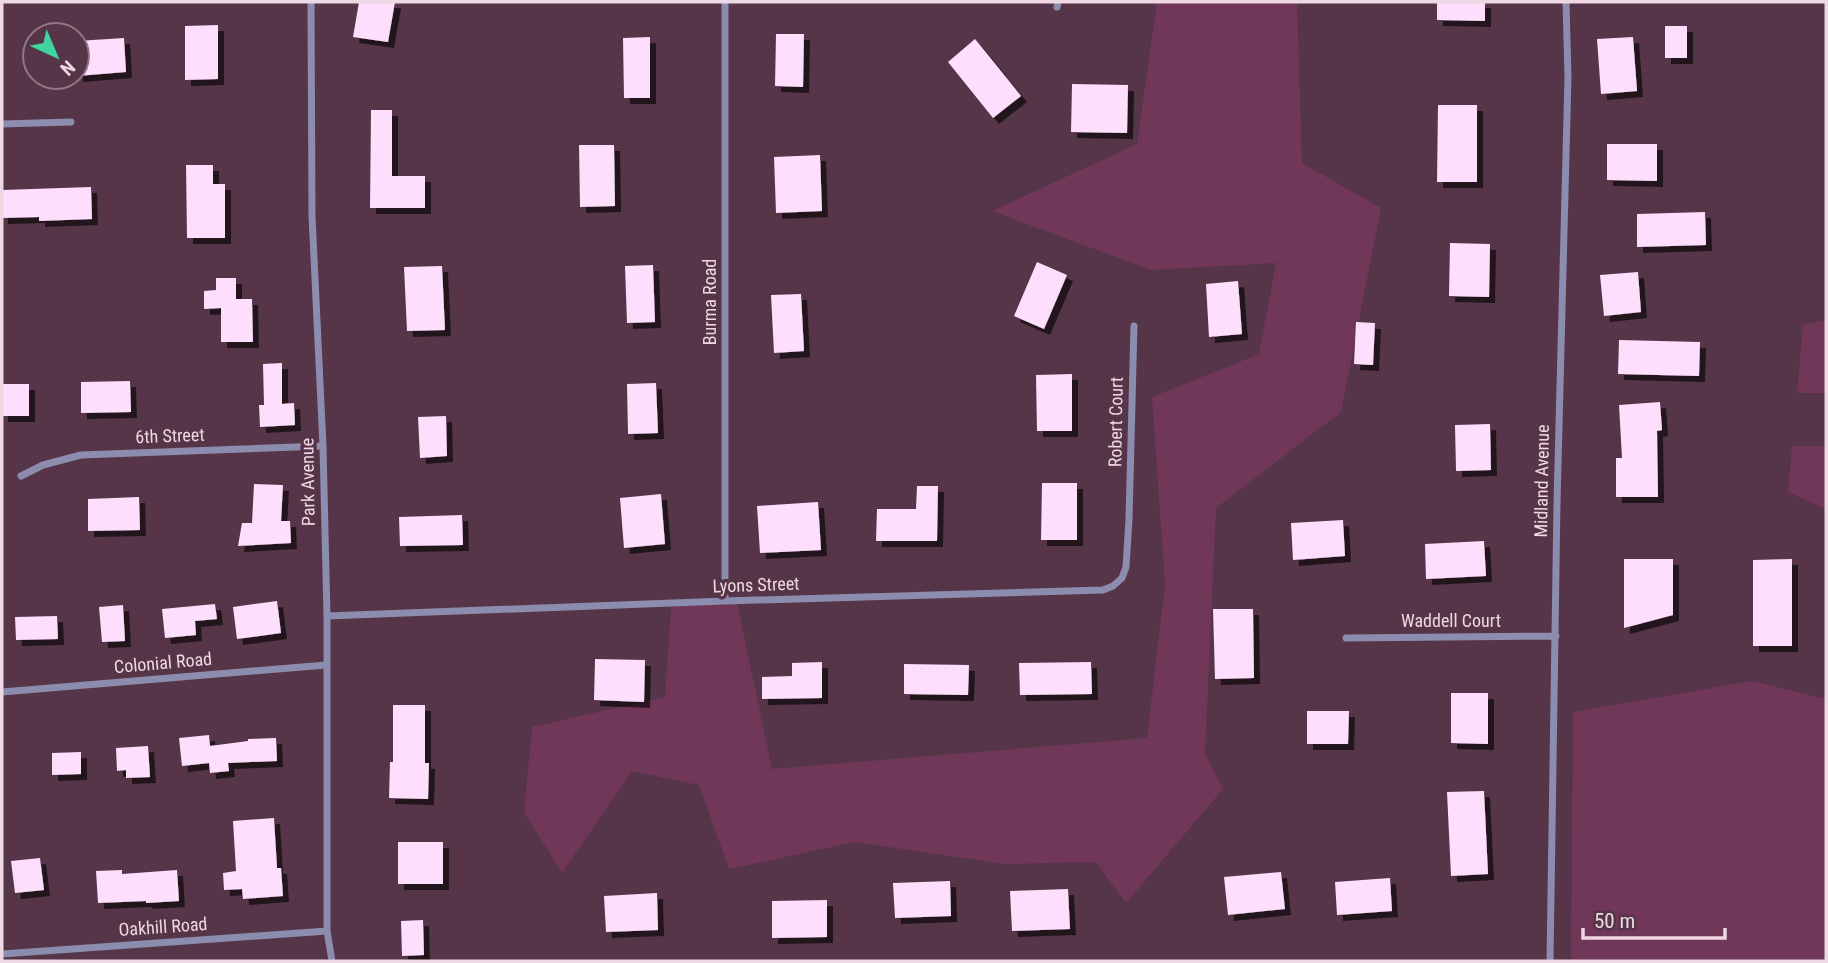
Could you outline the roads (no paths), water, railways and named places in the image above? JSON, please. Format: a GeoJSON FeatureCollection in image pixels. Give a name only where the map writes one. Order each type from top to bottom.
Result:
{"type":"FeatureCollection","features":[{"type":"Feature","properties":{"kind":"street","name":"Park Avenue"},"geometry":{"type":"LineString","coordinates":[[311,2],[312,216],[323,446],[327,616],[327,931],[332,961]]}},
{"type":"Feature","properties":{"kind":"street","name":"Burma Road"},"geometry":{"type":"LineString","coordinates":[[725,2],[725,601]]}},
{"type":"Feature","properties":{"kind":"street","name":"Midland Avenue"},"geometry":{"type":"LineString","coordinates":[[1550,961],[1557,503],[1568,77],[1566,2]]}},
{"type":"Feature","properties":{"kind":"street"},"geometry":{"type":"LineString","coordinates":[[2,124],[71,122]]}},
{"type":"Feature","properties":{"kind":"street","name":"Robert Court"},"geometry":{"type":"LineString","coordinates":[[1129,519],[1134,326]]}},
{"type":"Feature","properties":{"kind":"street","name":"6th Street"},"geometry":{"type":"LineString","coordinates":[[21,476],[43,465],[81,455],[323,446]]}},
{"type":"Feature","properties":{"kind":"street","name":"Lyons Street"},"geometry":{"type":"LineString","coordinates":[[327,616],[1103,590],[1122,578],[1126,567],[1129,519]]}},
{"type":"Feature","properties":{"kind":"street","name":"Waddell Court"},"geometry":{"type":"LineString","coordinates":[[1346,638],[1556,636]]}},
{"type":"Feature","properties":{"kind":"street","name":"Colonial Road"},"geometry":{"type":"LineString","coordinates":[[2,692],[326,665]]}},
{"type":"Feature","properties":{"kind":"street","name":"Oakhill Road"},"geometry":{"type":"LineString","coordinates":[[2,954],[327,931]]}}]}
